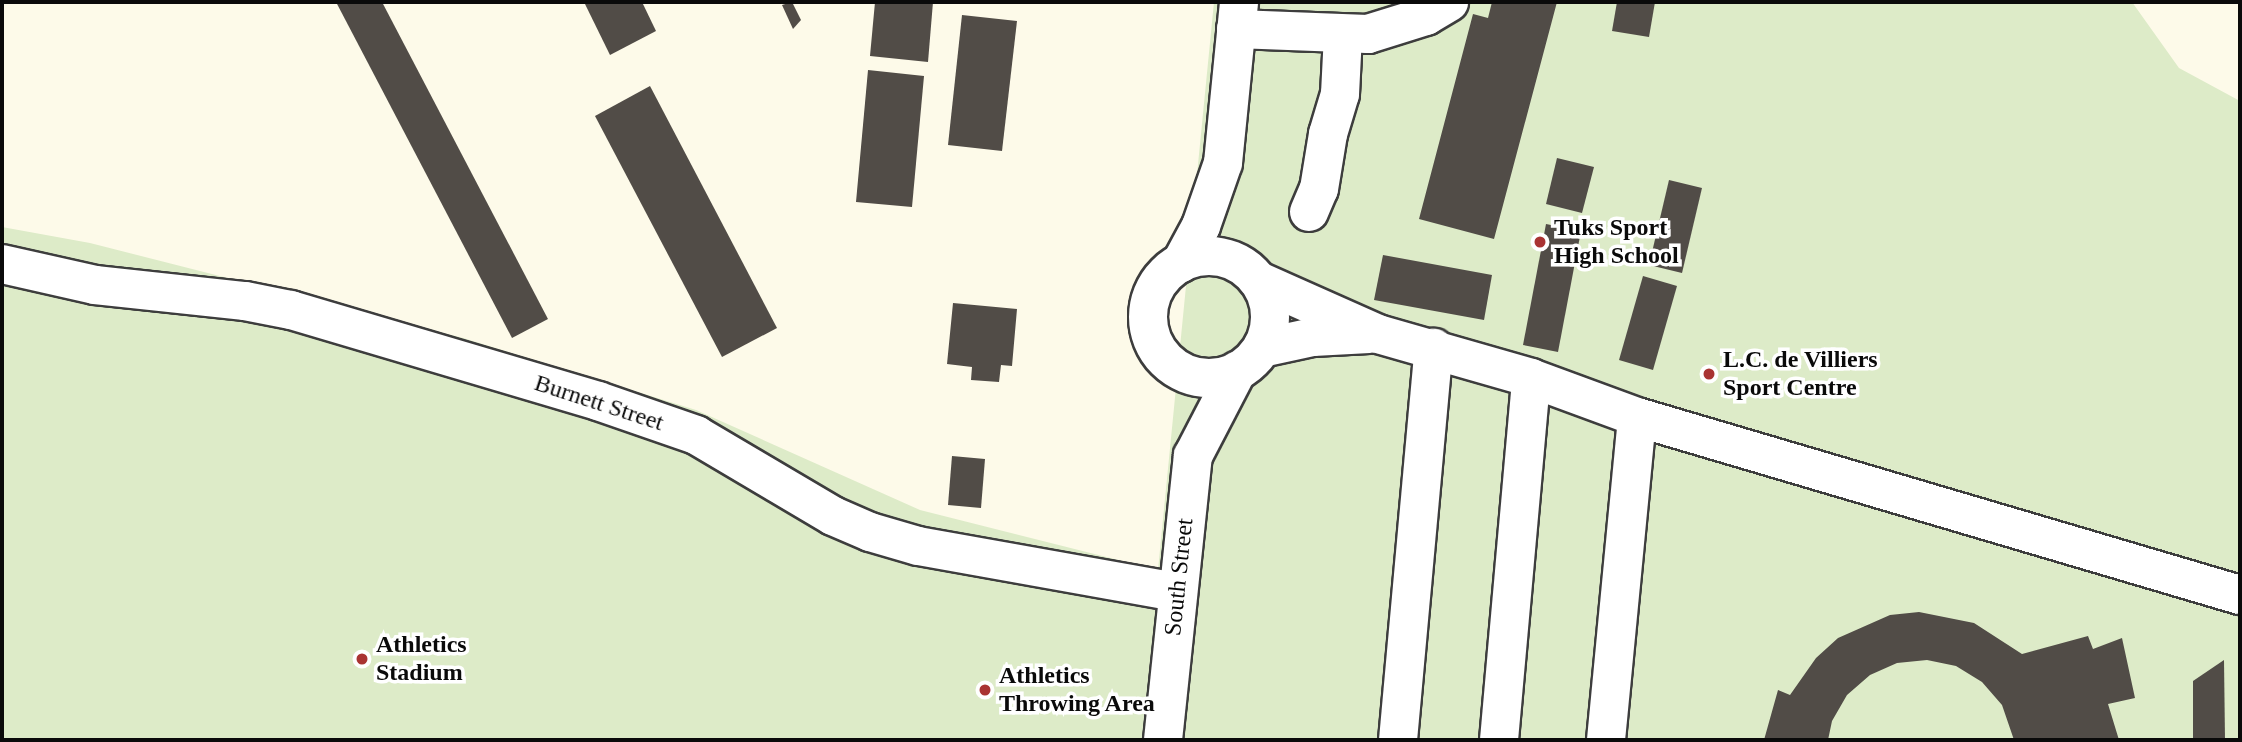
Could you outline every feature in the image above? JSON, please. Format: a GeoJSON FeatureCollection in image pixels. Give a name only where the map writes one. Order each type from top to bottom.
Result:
{"type":"FeatureCollection","features":[{"type":"Feature","properties":{"kind":"street"},"geometry":{"type":"LineString","coordinates":[[1181,262],[1201,226],[1223,163],[1238,15],[1343,34],[1392,29],[1426,16],[1449,2]]}},
{"type":"Feature","properties":{"kind":"street"},"geometry":{"type":"LineString","coordinates":[[1310,212],[1319,189],[1325,144],[1340,94],[1343,34]]}},
{"type":"Feature","properties":{"kind":"street"},"geometry":{"type":"LineString","coordinates":[[1223,163],[1248,272],[1270,314],[1249,360]]}},
{"type":"Feature","properties":{"kind":"street"},"geometry":{"type":"LineString","coordinates":[[1378,334],[1312,337],[1203,378],[1171,366],[1151,338],[1149,303],[1166,273],[1181,262],[1209,256],[1378,334],[1531,378],[1637,417],[2240,595]]}},
{"type":"Feature","properties":{"kind":"street","name":"Burnett Street"},"geometry":{"type":"LineString","coordinates":[[2,264],[95,285],[232,299],[291,310],[598,401],[696,435],[833,516],[870,532],[931,549],[1177,592]]}},
{"type":"Feature","properties":{"kind":"street"},"geometry":{"type":"LineString","coordinates":[[1398,740],[1434,348]]}},
{"type":"Feature","properties":{"kind":"street","name":"South Street"},"geometry":{"type":"LineString","coordinates":[[1194,456],[1249,360]]}},
{"type":"Feature","properties":{"kind":"street","name":"South Street"},"geometry":{"type":"LineString","coordinates":[[1163,740],[1177,592],[1194,456],[1189,417],[1171,366]]}},
{"type":"Feature","properties":{"kind":"street"},"geometry":{"type":"LineString","coordinates":[[1499,740],[1531,378]]}},
{"type":"Feature","properties":{"kind":"street"},"geometry":{"type":"LineString","coordinates":[[1606,740],[1637,417]]}},
{"type":"Feature","properties":{"kind":"green space","name":"L.C. de Villiers Sport Centre"},"geometry":{"type":"Polygon","coordinates":[[[1214,2],[2132,2],[2179,68],[2240,101],[2240,740],[2,740],[2,227],[90,243],[463,338],[696,410],[920,510],[1158,570],[1214,2]]]}},
{"type":"Feature","properties":{"kind":"building"},"geometry":{"type":"Polygon","coordinates":[[[336,2],[382,2],[548,319],[512,338],[336,2]]]}},
{"type":"Feature","properties":{"kind":"building"},"geometry":{"type":"Polygon","coordinates":[[[584,2],[642,2],[656,31],[610,55],[584,2]]]}},
{"type":"Feature","properties":{"kind":"building"},"geometry":{"type":"Polygon","coordinates":[[[792,2],[801,20],[793,29],[782,5],[792,2]]]}},
{"type":"Feature","properties":{"kind":"building"},"geometry":{"type":"Polygon","coordinates":[[[875,2],[933,2],[928,62],[870,56],[875,2]]]}},
{"type":"Feature","properties":{"kind":"building"},"geometry":{"type":"Polygon","coordinates":[[[1492,2],[1557,2],[1494,239],[1419,219],[1473,14],[1488,18],[1492,2]]]}},
{"type":"Feature","properties":{"kind":"building"},"geometry":{"type":"Polygon","coordinates":[[[1617,2],[1655,2],[1649,37],[1612,31],[1617,2]]]}},
{"type":"Feature","properties":{"kind":"building"},"geometry":{"type":"Polygon","coordinates":[[[962,15],[1017,21],[1002,151],[948,145],[962,15]]]}},
{"type":"Feature","properties":{"kind":"building"},"geometry":{"type":"Polygon","coordinates":[[[868,70],[924,76],[912,207],[856,202],[868,70]]]}},
{"type":"Feature","properties":{"kind":"building"},"geometry":{"type":"Polygon","coordinates":[[[650,86],[777,328],[722,357],[595,116],[650,86]]]}},
{"type":"Feature","properties":{"kind":"building"},"geometry":{"type":"Polygon","coordinates":[[[1557,158],[1594,167],[1582,213],[1546,204],[1557,158]]]}},
{"type":"Feature","properties":{"kind":"building"},"geometry":{"type":"Polygon","coordinates":[[[1669,180],[1702,188],[1682,273],[1649,265],[1669,180]]]}},
{"type":"Feature","properties":{"kind":"building"},"geometry":{"type":"Polygon","coordinates":[[[1546,224],[1581,231],[1558,352],[1523,345],[1546,224]]]}},
{"type":"Feature","properties":{"kind":"building"},"geometry":{"type":"Polygon","coordinates":[[[1383,255],[1492,275],[1484,320],[1374,300],[1383,255]]]}},
{"type":"Feature","properties":{"kind":"building"},"geometry":{"type":"Polygon","coordinates":[[[1643,276],[1677,286],[1653,370],[1619,360],[1643,276]]]}},
{"type":"Feature","properties":{"kind":"building"},"geometry":{"type":"Polygon","coordinates":[[[953,303],[1017,309],[1012,366],[1001,365],[999,382],[971,380],[972,367],[947,364],[953,303]]]}},
{"type":"Feature","properties":{"kind":"building"},"geometry":{"type":"Polygon","coordinates":[[[952,456],[985,459],[981,508],[948,505],[952,456]]]}},
{"type":"Feature","properties":{"kind":"building"},"geometry":{"type":"Polygon","coordinates":[[[1919,612],[1974,623],[2022,654],[2088,636],[2093,649],[2122,638],[2135,698],[2108,704],[2119,740],[2014,740],[2002,705],[1982,682],[1956,666],[1927,660],[1897,663],[1870,675],[1847,695],[1832,721],[1828,740],[1764,740],[1778,690],[1790,695],[1816,658],[1838,638],[1890,615],[1919,612]]]}},
{"type":"Feature","properties":{"kind":"building"},"geometry":{"type":"Polygon","coordinates":[[[2224,660],[2225,740],[2193,740],[2193,681],[2224,660]]]}},
{"type":"Feature","properties":{"kind":"place","name":"Tuks Sport High School"},"geometry":{"type":"Point","coordinates":[1540,242]}},
{"type":"Feature","properties":{"kind":"place","name":"L.C. de Villiers Sport Centre"},"geometry":{"type":"Point","coordinates":[1709,374]}},
{"type":"Feature","properties":{"kind":"place","name":"Athletics Stadium"},"geometry":{"type":"Point","coordinates":[362,659]}},
{"type":"Feature","properties":{"kind":"place","name":"Athletics Throwing Area"},"geometry":{"type":"Point","coordinates":[985,690]}}]}
